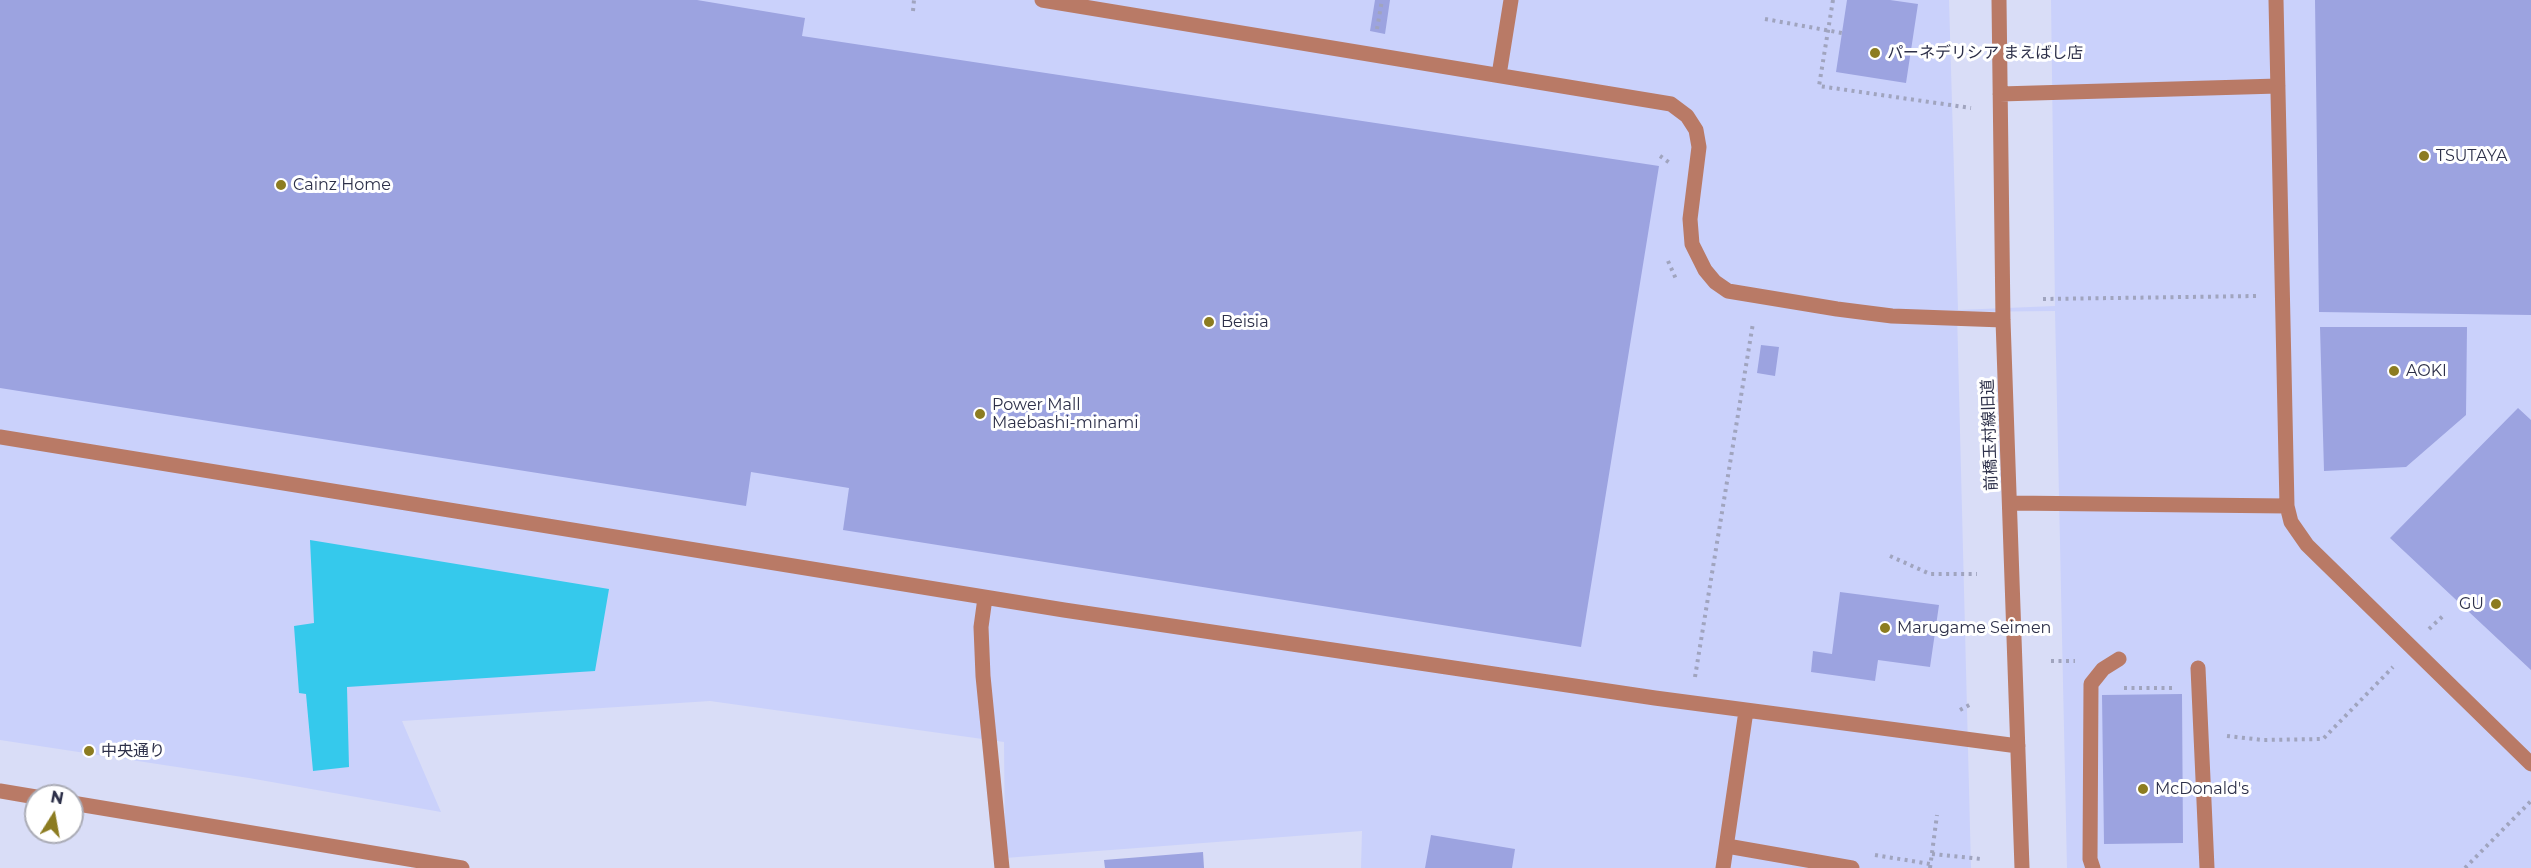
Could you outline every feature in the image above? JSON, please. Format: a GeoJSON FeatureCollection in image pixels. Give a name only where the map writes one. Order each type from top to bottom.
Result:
{"type":"FeatureCollection","features":[{"type":"Feature","properties":{"kind":"street"},"geometry":{"type":"LineString","coordinates":[[1042,0],[1661,100],[1679,109],[1696,130],[1699,147],[1690,219],[1692,244],[1705,270],[1715,282],[1728,291],[1892,316],[2003,320]]}},
{"type":"Feature","properties":{"kind":"street"},"geometry":{"type":"LineString","coordinates":[[1499,75],[1511,0]]}},
{"type":"Feature","properties":{"kind":"street","name":"前橋玉村線旧道"},"geometry":{"type":"LineString","coordinates":[[1999,0],[2003,320],[2022,868]]}},
{"type":"Feature","properties":{"kind":"street"},"geometry":{"type":"LineString","coordinates":[[2276,0],[2287,506],[2291,522],[2307,545],[2531,764]]}},
{"type":"Feature","properties":{"kind":"street"},"geometry":{"type":"LineString","coordinates":[[2000,94],[2278,86]]}},
{"type":"Feature","properties":{"kind":"street"},"geometry":{"type":"LineString","coordinates":[[0,437],[986,598],[1746,711],[2018,746]]}},
{"type":"Feature","properties":{"kind":"street"},"geometry":{"type":"LineString","coordinates":[[2011,503],[2287,506]]}},
{"type":"Feature","properties":{"kind":"street"},"geometry":{"type":"LineString","coordinates":[[986,598],[981,627],[983,676],[1002,868]]}},
{"type":"Feature","properties":{"kind":"street"},"geometry":{"type":"LineString","coordinates":[[2093,868],[2090,860],[2091,684],[2103,669],[2119,659]]}},
{"type":"Feature","properties":{"kind":"street"},"geometry":{"type":"LineString","coordinates":[[2198,668],[2207,868]]}},
{"type":"Feature","properties":{"kind":"street"},"geometry":{"type":"LineString","coordinates":[[1723,868],[1746,711]]}},
{"type":"Feature","properties":{"kind":"street"},"geometry":{"type":"LineString","coordinates":[[0,791],[24,795]]}},
{"type":"Feature","properties":{"kind":"street"},"geometry":{"type":"LineString","coordinates":[[84,805],[462,868]]}},
{"type":"Feature","properties":{"kind":"street"},"geometry":{"type":"LineString","coordinates":[[1727,846],[1852,868]]}},
{"type":"Feature","properties":{"kind":"path"},"geometry":{"type":"LineString","coordinates":[[913,11],[914,0]]}},
{"type":"Feature","properties":{"kind":"path"},"geometry":{"type":"LineString","coordinates":[[1833,0],[1819,86],[1971,108]]}},
{"type":"Feature","properties":{"kind":"path"},"geometry":{"type":"LineString","coordinates":[[1765,19],[1842,33]]}},
{"type":"Feature","properties":{"kind":"path"},"geometry":{"type":"LineString","coordinates":[[2043,299],[2282,296]]}},
{"type":"Feature","properties":{"kind":"path"},"geometry":{"type":"LineString","coordinates":[[1694,684],[1753,323]]}},
{"type":"Feature","properties":{"kind":"path"},"geometry":{"type":"LineString","coordinates":[[1890,556],[1930,574],[1977,574]]}},
{"type":"Feature","properties":{"kind":"path"},"geometry":{"type":"LineString","coordinates":[[2201,734],[2263,740],[2323,739],[2444,615]]}},
{"type":"Feature","properties":{"kind":"path"},"geometry":{"type":"LineString","coordinates":[[2051,661],[2077,661],[2112,688],[2177,688]]}},
{"type":"Feature","properties":{"kind":"path"},"geometry":{"type":"LineString","coordinates":[[2465,868],[2531,801]]}},
{"type":"Feature","properties":{"kind":"path"},"geometry":{"type":"LineString","coordinates":[[1930,868],[1937,815]]}},
{"type":"Feature","properties":{"kind":"path"},"geometry":{"type":"LineString","coordinates":[[1932,854],[1981,859]]}},
{"type":"Feature","properties":{"kind":"shaded area","name":"Power Mall Maebashi-minami"},"geometry":{"type":"Polygon","coordinates":[[[0,0],[1949,0],[1958,310],[2055,306],[2051,0],[2531,0],[2531,868],[2067,868],[2055,311],[1957,312],[1971,868],[1361,868],[1362,831],[1005,858],[1004,742],[710,701],[402,721],[441,812],[249,778],[0,740],[0,0]]]}},
{"type":"Feature","properties":{"kind":"water"},"geometry":{"type":"Polygon","coordinates":[[[310,540],[609,589],[595,671],[347,687],[349,767],[313,771],[306,694],[299,693],[294,626],[314,623],[310,540]]]}},
{"type":"Feature","properties":{"kind":"building"},"geometry":{"type":"Polygon","coordinates":[[[0,0],[697,0],[805,18],[802,36],[1659,166],[1581,647],[843,530],[849,488],[751,472],[746,506],[0,388],[0,0]]]}},
{"type":"Feature","properties":{"kind":"building"},"geometry":{"type":"Polygon","coordinates":[[[1375,0],[1390,0],[1385,34],[1370,31],[1375,0]]]}},
{"type":"Feature","properties":{"kind":"building","name":"パーネデリシア まえばし店"},"geometry":{"type":"Polygon","coordinates":[[[1847,0],[1890,0],[1918,4],[1906,83],[1836,72],[1847,0]]]}},
{"type":"Feature","properties":{"kind":"building","name":"TSUTAYA"},"geometry":{"type":"Polygon","coordinates":[[[2315,0],[2531,0],[2531,315],[2319,312],[2315,0]]]}},
{"type":"Feature","properties":{"kind":"building","name":"AOKI"},"geometry":{"type":"Polygon","coordinates":[[[2320,327],[2467,327],[2466,415],[2406,467],[2324,471],[2320,327]]]}},
{"type":"Feature","properties":{"kind":"building"},"geometry":{"type":"Polygon","coordinates":[[[1761,345],[1779,347],[1775,376],[1757,373],[1761,345]]]}},
{"type":"Feature","properties":{"kind":"building","name":"GU"},"geometry":{"type":"Polygon","coordinates":[[[2518,408],[2531,420],[2531,670],[2390,538],[2518,408]]]}},
{"type":"Feature","properties":{"kind":"building","name":"Marugame Seimen"},"geometry":{"type":"Polygon","coordinates":[[[1840,592],[1939,605],[1930,667],[1878,660],[1875,681],[1811,672],[1813,651],[1832,654],[1840,592]]]}},
{"type":"Feature","properties":{"kind":"building","name":"McDonald's"},"geometry":{"type":"Polygon","coordinates":[[[2182,694],[2183,843],[2104,844],[2102,695],[2182,694]]]}},
{"type":"Feature","properties":{"kind":"building"},"geometry":{"type":"Polygon","coordinates":[[[1431,835],[1515,849],[1512,868],[1425,868],[1431,835]]]}},
{"type":"Feature","properties":{"kind":"building"},"geometry":{"type":"Polygon","coordinates":[[[1203,852],[1204,868],[1105,868],[1104,860],[1203,852]]]}},
{"type":"Feature","properties":{"kind":"place","name":"パーネデリシア まえばし店"},"geometry":{"type":"Point","coordinates":[1875,53]}},
{"type":"Feature","properties":{"kind":"place","name":"TSUTAYA"},"geometry":{"type":"Point","coordinates":[2424,156]}},
{"type":"Feature","properties":{"kind":"place","name":"Cainz Home"},"geometry":{"type":"Point","coordinates":[281,185]}},
{"type":"Feature","properties":{"kind":"place","name":"Beisia"},"geometry":{"type":"Point","coordinates":[1209,322]}},
{"type":"Feature","properties":{"kind":"place","name":"AOKI"},"geometry":{"type":"Point","coordinates":[2394,371]}},
{"type":"Feature","properties":{"kind":"place","name":"Power Mall Maebashi-minami"},"geometry":{"type":"Point","coordinates":[980,414]}},
{"type":"Feature","properties":{"kind":"place","name":"GU"},"geometry":{"type":"Point","coordinates":[2496,604]}},
{"type":"Feature","properties":{"kind":"place","name":"Marugame Seimen"},"geometry":{"type":"Point","coordinates":[1885,628]}},
{"type":"Feature","properties":{"kind":"place","name":"中央通り"},"geometry":{"type":"Point","coordinates":[89,751]}},
{"type":"Feature","properties":{"kind":"place","name":"McDonald's"},"geometry":{"type":"Point","coordinates":[2143,789]}}]}
